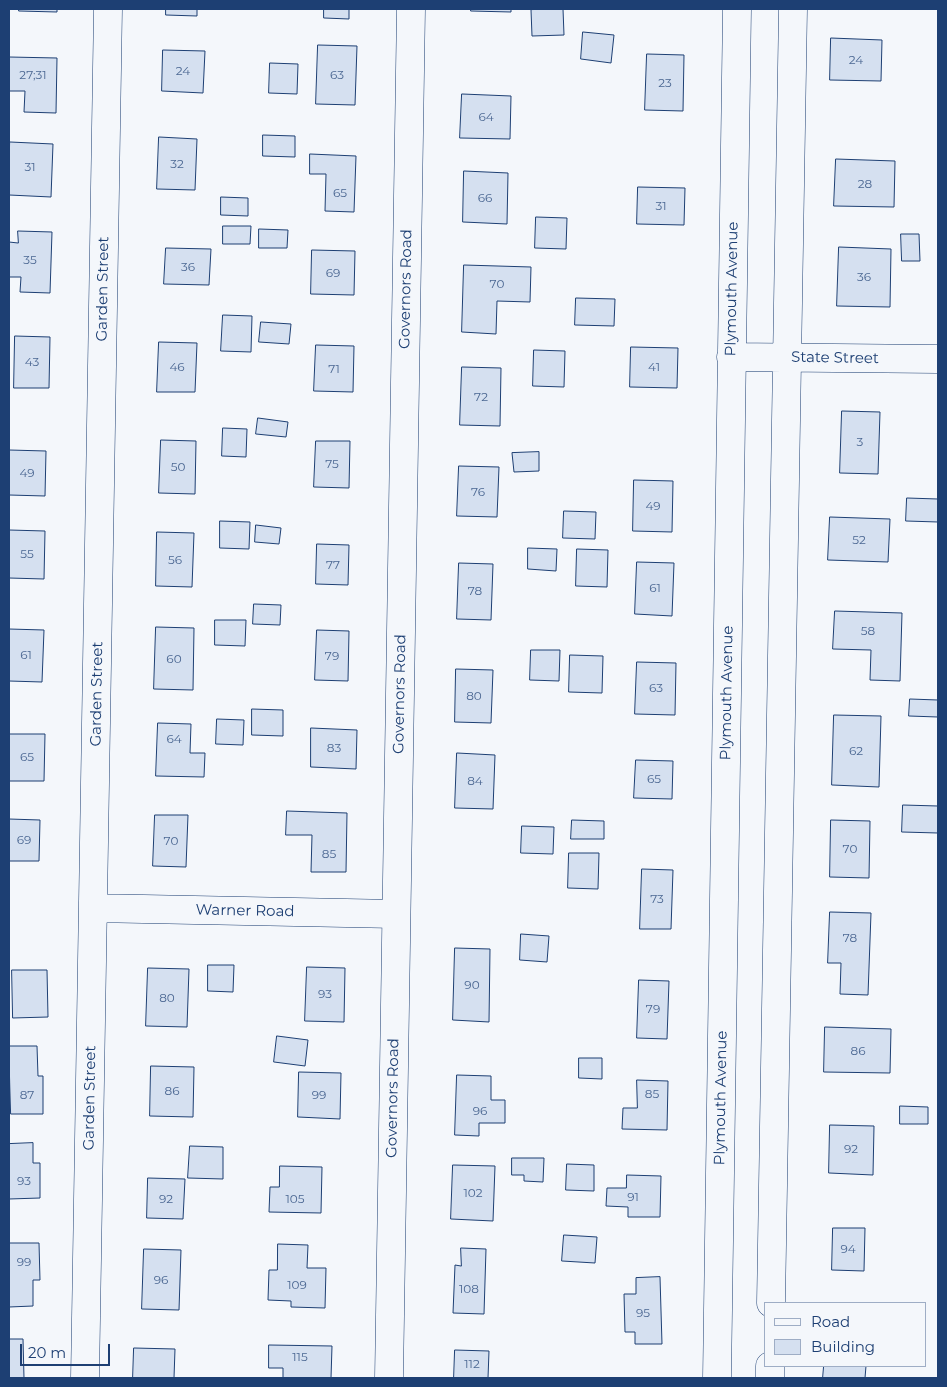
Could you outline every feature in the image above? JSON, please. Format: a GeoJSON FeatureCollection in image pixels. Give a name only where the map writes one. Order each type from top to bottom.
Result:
{"type":"FeatureCollection","features":[{"type":"Feature","properties":{"kind":"street","name":"Garden Street"},"geometry":{"type":"LineString","coordinates":[[85,1378],[108,9]]}},
{"type":"Feature","properties":{"kind":"street","name":"Governors Road"},"geometry":{"type":"LineString","coordinates":[[389,1378],[411,9]]}},
{"type":"Feature","properties":{"kind":"street","name":"Plymouth Avenue"},"geometry":{"type":"LineString","coordinates":[[717,1378],[737,9]]}},
{"type":"Feature","properties":{"kind":"street"},"geometry":{"type":"LineString","coordinates":[[771,1302],[792,9]]}},
{"type":"Feature","properties":{"kind":"street","name":"State Street"},"geometry":{"type":"LineString","coordinates":[[731,357],[938,359]]}},
{"type":"Feature","properties":{"kind":"street","name":"Warner Road"},"geometry":{"type":"LineString","coordinates":[[93,908],[396,914]]}},
{"type":"Feature","properties":{"kind":"building"},"geometry":{"type":"Polygon","coordinates":[[[19,9],[57,9],[57,12],[19,11],[19,9]]]}},
{"type":"Feature","properties":{"kind":"building"},"geometry":{"type":"Polygon","coordinates":[[[166,9],[197,9],[197,16],[166,15],[166,9]]]}},
{"type":"Feature","properties":{"kind":"building"},"geometry":{"type":"Polygon","coordinates":[[[324,9],[349,9],[349,19],[324,18],[324,9]]]}},
{"type":"Feature","properties":{"kind":"building"},"geometry":{"type":"Polygon","coordinates":[[[471,9],[511,9],[511,12],[471,11],[471,9]]]}},
{"type":"Feature","properties":{"kind":"building"},"geometry":{"type":"Polygon","coordinates":[[[563,9],[564,35],[532,36],[531,10],[563,9]]]}},
{"type":"Feature","properties":{"kind":"building"},"geometry":{"type":"Polygon","coordinates":[[[583,32],[614,35],[611,63],[581,59],[583,32]]]}},
{"type":"Feature","properties":{"kind":"building"},"geometry":{"type":"Polygon","coordinates":[[[831,38],[882,40],[881,81],[830,80],[831,38]]]}},
{"type":"Feature","properties":{"kind":"building"},"geometry":{"type":"Polygon","coordinates":[[[318,45],[357,46],[355,105],[316,104],[318,45]]]}},
{"type":"Feature","properties":{"kind":"building"},"geometry":{"type":"Polygon","coordinates":[[[163,50],[205,51],[203,93],[162,91],[163,50]]]}},
{"type":"Feature","properties":{"kind":"building"},"geometry":{"type":"Polygon","coordinates":[[[647,54],[684,55],[683,111],[645,110],[647,54]]]}},
{"type":"Feature","properties":{"kind":"building"},"geometry":{"type":"Polygon","coordinates":[[[9,57],[57,58],[56,113],[24,112],[25,91],[9,91],[9,57]]]}},
{"type":"Feature","properties":{"kind":"building"},"geometry":{"type":"Polygon","coordinates":[[[270,63],[298,64],[297,94],[269,93],[270,63]]]}},
{"type":"Feature","properties":{"kind":"building"},"geometry":{"type":"Polygon","coordinates":[[[462,94],[511,96],[510,139],[460,138],[462,94]]]}},
{"type":"Feature","properties":{"kind":"building"},"geometry":{"type":"Polygon","coordinates":[[[263,135],[295,136],[295,157],[263,156],[263,135]]]}},
{"type":"Feature","properties":{"kind":"building"},"geometry":{"type":"Polygon","coordinates":[[[159,137],[197,139],[195,190],[157,189],[159,137]]]}},
{"type":"Feature","properties":{"kind":"building"},"geometry":{"type":"Polygon","coordinates":[[[10,142],[53,144],[51,197],[9,195],[10,142]]]}},
{"type":"Feature","properties":{"kind":"building"},"geometry":{"type":"Polygon","coordinates":[[[310,154],[356,156],[354,212],[325,211],[326,174],[310,174],[310,154]]]}},
{"type":"Feature","properties":{"kind":"building"},"geometry":{"type":"Polygon","coordinates":[[[836,159],[895,161],[894,207],[834,206],[836,159]]]}},
{"type":"Feature","properties":{"kind":"building"},"geometry":{"type":"Polygon","coordinates":[[[464,171],[508,173],[507,224],[463,222],[464,171]]]}},
{"type":"Feature","properties":{"kind":"building"},"geometry":{"type":"Polygon","coordinates":[[[638,187],[685,188],[684,225],[637,224],[638,187]]]}},
{"type":"Feature","properties":{"kind":"building"},"geometry":{"type":"Polygon","coordinates":[[[221,197],[248,198],[248,216],[221,215],[221,197]]]}},
{"type":"Feature","properties":{"kind":"building"},"geometry":{"type":"Polygon","coordinates":[[[536,217],[567,218],[566,249],[535,248],[536,217]]]}},
{"type":"Feature","properties":{"kind":"building"},"geometry":{"type":"Polygon","coordinates":[[[223,226],[251,226],[250,244],[223,244],[223,226]]]}},
{"type":"Feature","properties":{"kind":"building"},"geometry":{"type":"Polygon","coordinates":[[[259,229],[288,230],[287,248],[259,248],[259,229]]]}},
{"type":"Feature","properties":{"kind":"building"},"geometry":{"type":"Polygon","coordinates":[[[18,231],[52,232],[50,293],[20,292],[21,277],[9,277],[9,242],[18,243],[18,231]]]}},
{"type":"Feature","properties":{"kind":"building"},"geometry":{"type":"Polygon","coordinates":[[[901,234],[919,234],[920,261],[902,261],[901,234]]]}},
{"type":"Feature","properties":{"kind":"building"},"geometry":{"type":"Polygon","coordinates":[[[839,247],[891,249],[890,307],[837,306],[839,247]]]}},
{"type":"Feature","properties":{"kind":"building"},"geometry":{"type":"Polygon","coordinates":[[[166,248],[211,249],[209,285],[164,284],[166,248]]]}},
{"type":"Feature","properties":{"kind":"building"},"geometry":{"type":"Polygon","coordinates":[[[312,250],[355,251],[354,295],[311,294],[312,250]]]}},
{"type":"Feature","properties":{"kind":"building"},"geometry":{"type":"Polygon","coordinates":[[[464,265],[531,267],[530,302],[497,301],[496,334],[462,332],[464,265]]]}},
{"type":"Feature","properties":{"kind":"building"},"geometry":{"type":"Polygon","coordinates":[[[576,298],[615,299],[614,326],[575,325],[576,298]]]}},
{"type":"Feature","properties":{"kind":"building"},"geometry":{"type":"Polygon","coordinates":[[[223,315],[252,316],[251,352],[221,351],[223,315]]]}},
{"type":"Feature","properties":{"kind":"building"},"geometry":{"type":"Polygon","coordinates":[[[261,322],[291,324],[289,344],[259,342],[261,322]]]}},
{"type":"Feature","properties":{"kind":"building"},"geometry":{"type":"Polygon","coordinates":[[[15,336],[50,337],[49,388],[14,388],[15,336]]]}},
{"type":"Feature","properties":{"kind":"building"},"geometry":{"type":"Polygon","coordinates":[[[159,342],[197,343],[195,392],[157,392],[159,342]]]}},
{"type":"Feature","properties":{"kind":"building"},"geometry":{"type":"Polygon","coordinates":[[[316,345],[354,346],[353,392],[314,391],[316,345]]]}},
{"type":"Feature","properties":{"kind":"building"},"geometry":{"type":"Polygon","coordinates":[[[631,347],[678,348],[677,388],[630,387],[631,347]]]}},
{"type":"Feature","properties":{"kind":"building"},"geometry":{"type":"Polygon","coordinates":[[[534,350],[565,351],[564,387],[533,386],[534,350]]]}},
{"type":"Feature","properties":{"kind":"building"},"geometry":{"type":"Polygon","coordinates":[[[462,367],[501,368],[500,426],[460,425],[462,367]]]}},
{"type":"Feature","properties":{"kind":"building"},"geometry":{"type":"Polygon","coordinates":[[[842,411],[880,412],[878,474],[840,473],[842,411]]]}},
{"type":"Feature","properties":{"kind":"building"},"geometry":{"type":"Polygon","coordinates":[[[258,418],[288,422],[286,437],[256,434],[258,418]]]}},
{"type":"Feature","properties":{"kind":"building"},"geometry":{"type":"Polygon","coordinates":[[[223,428],[247,429],[246,457],[222,456],[223,428]]]}},
{"type":"Feature","properties":{"kind":"building"},"geometry":{"type":"Polygon","coordinates":[[[161,440],[196,441],[195,494],[159,493],[161,440]]]}},
{"type":"Feature","properties":{"kind":"building"},"geometry":{"type":"Polygon","coordinates":[[[316,441],[350,441],[349,488],[314,487],[316,441]]]}},
{"type":"Feature","properties":{"kind":"building"},"geometry":{"type":"Polygon","coordinates":[[[9,450],[46,451],[45,496],[9,495],[9,450]]]}},
{"type":"Feature","properties":{"kind":"building"},"geometry":{"type":"Polygon","coordinates":[[[539,452],[539,471],[514,472],[512,453],[539,452]]]}},
{"type":"Feature","properties":{"kind":"building"},"geometry":{"type":"Polygon","coordinates":[[[459,466],[499,467],[497,517],[457,516],[459,466]]]}},
{"type":"Feature","properties":{"kind":"building"},"geometry":{"type":"Polygon","coordinates":[[[634,480],[673,481],[672,532],[633,531],[634,480]]]}},
{"type":"Feature","properties":{"kind":"building"},"geometry":{"type":"Polygon","coordinates":[[[907,498],[938,499],[938,522],[906,521],[907,498]]]}},
{"type":"Feature","properties":{"kind":"building"},"geometry":{"type":"Polygon","coordinates":[[[564,511],[596,512],[595,539],[563,538],[564,511]]]}},
{"type":"Feature","properties":{"kind":"building"},"geometry":{"type":"Polygon","coordinates":[[[830,517],[890,519],[888,562],[828,560],[830,517]]]}},
{"type":"Feature","properties":{"kind":"building"},"geometry":{"type":"Polygon","coordinates":[[[220,521],[250,522],[249,549],[220,548],[220,521]]]}},
{"type":"Feature","properties":{"kind":"building"},"geometry":{"type":"Polygon","coordinates":[[[256,525],[281,528],[279,544],[255,542],[256,525]]]}},
{"type":"Feature","properties":{"kind":"building"},"geometry":{"type":"Polygon","coordinates":[[[9,530],[45,531],[44,579],[9,578],[9,530]]]}},
{"type":"Feature","properties":{"kind":"building"},"geometry":{"type":"Polygon","coordinates":[[[157,532],[194,533],[192,587],[156,586],[157,532]]]}},
{"type":"Feature","properties":{"kind":"building"},"geometry":{"type":"Polygon","coordinates":[[[317,544],[349,545],[348,585],[316,584],[317,544]]]}},
{"type":"Feature","properties":{"kind":"building"},"geometry":{"type":"Polygon","coordinates":[[[528,548],[557,549],[556,571],[528,569],[528,548]]]}},
{"type":"Feature","properties":{"kind":"building"},"geometry":{"type":"Polygon","coordinates":[[[577,549],[608,550],[607,587],[576,586],[577,549]]]}},
{"type":"Feature","properties":{"kind":"building"},"geometry":{"type":"Polygon","coordinates":[[[637,562],[674,563],[672,616],[635,614],[637,562]]]}},
{"type":"Feature","properties":{"kind":"building"},"geometry":{"type":"Polygon","coordinates":[[[459,563],[493,564],[491,620],[457,619],[459,563]]]}},
{"type":"Feature","properties":{"kind":"building"},"geometry":{"type":"Polygon","coordinates":[[[254,604],[281,605],[280,625],[253,624],[254,604]]]}},
{"type":"Feature","properties":{"kind":"building"},"geometry":{"type":"Polygon","coordinates":[[[835,611],[902,613],[900,681],[870,680],[871,650],[833,649],[835,611]]]}},
{"type":"Feature","properties":{"kind":"building"},"geometry":{"type":"Polygon","coordinates":[[[215,620],[246,620],[245,646],[215,645],[215,620]]]}},
{"type":"Feature","properties":{"kind":"building"},"geometry":{"type":"Polygon","coordinates":[[[156,627],[194,628],[193,690],[154,689],[156,627]]]}},
{"type":"Feature","properties":{"kind":"building"},"geometry":{"type":"Polygon","coordinates":[[[9,629],[44,630],[42,682],[9,681],[9,629]]]}},
{"type":"Feature","properties":{"kind":"building"},"geometry":{"type":"Polygon","coordinates":[[[317,630],[349,631],[348,681],[315,680],[317,630]]]}},
{"type":"Feature","properties":{"kind":"building"},"geometry":{"type":"Polygon","coordinates":[[[531,650],[560,650],[559,681],[530,680],[531,650]]]}},
{"type":"Feature","properties":{"kind":"building"},"geometry":{"type":"Polygon","coordinates":[[[570,655],[603,656],[602,693],[569,692],[570,655]]]}},
{"type":"Feature","properties":{"kind":"building"},"geometry":{"type":"Polygon","coordinates":[[[637,662],[676,663],[675,715],[635,714],[637,662]]]}},
{"type":"Feature","properties":{"kind":"building"},"geometry":{"type":"Polygon","coordinates":[[[456,669],[493,670],[491,723],[455,722],[456,669]]]}},
{"type":"Feature","properties":{"kind":"building"},"geometry":{"type":"Polygon","coordinates":[[[910,699],[938,700],[938,717],[909,716],[910,699]]]}},
{"type":"Feature","properties":{"kind":"building"},"geometry":{"type":"Polygon","coordinates":[[[252,709],[283,710],[283,736],[252,735],[252,709]]]}},
{"type":"Feature","properties":{"kind":"building"},"geometry":{"type":"Polygon","coordinates":[[[834,715],[881,716],[879,787],[832,785],[834,715]]]}},
{"type":"Feature","properties":{"kind":"building"},"geometry":{"type":"Polygon","coordinates":[[[217,719],[244,720],[243,745],[216,744],[217,719]]]}},
{"type":"Feature","properties":{"kind":"building"},"geometry":{"type":"Polygon","coordinates":[[[158,723],[191,724],[190,753],[205,753],[204,777],[156,776],[158,723]]]}},
{"type":"Feature","properties":{"kind":"building"},"geometry":{"type":"Polygon","coordinates":[[[311,728],[357,730],[356,769],[311,767],[311,728]]]}},
{"type":"Feature","properties":{"kind":"building"},"geometry":{"type":"Polygon","coordinates":[[[9,734],[45,734],[44,781],[9,781],[9,734]]]}},
{"type":"Feature","properties":{"kind":"building"},"geometry":{"type":"Polygon","coordinates":[[[457,753],[495,755],[493,809],[455,808],[457,753]]]}},
{"type":"Feature","properties":{"kind":"building"},"geometry":{"type":"Polygon","coordinates":[[[636,760],[673,761],[672,799],[634,798],[636,760]]]}},
{"type":"Feature","properties":{"kind":"building"},"geometry":{"type":"Polygon","coordinates":[[[903,805],[938,806],[938,833],[902,832],[903,805]]]}},
{"type":"Feature","properties":{"kind":"building"},"geometry":{"type":"Polygon","coordinates":[[[287,811],[347,813],[346,872],[311,872],[312,835],[286,835],[287,811]]]}},
{"type":"Feature","properties":{"kind":"building"},"geometry":{"type":"Polygon","coordinates":[[[155,815],[188,815],[186,867],[153,866],[155,815]]]}},
{"type":"Feature","properties":{"kind":"building"},"geometry":{"type":"Polygon","coordinates":[[[9,819],[40,820],[39,861],[9,861],[9,819]]]}},
{"type":"Feature","properties":{"kind":"building"},"geometry":{"type":"Polygon","coordinates":[[[572,820],[604,821],[604,839],[571,839],[572,820]]]}},
{"type":"Feature","properties":{"kind":"building"},"geometry":{"type":"Polygon","coordinates":[[[831,820],[870,821],[869,878],[830,877],[831,820]]]}},
{"type":"Feature","properties":{"kind":"building"},"geometry":{"type":"Polygon","coordinates":[[[522,826],[554,827],[553,854],[521,853],[522,826]]]}},
{"type":"Feature","properties":{"kind":"building"},"geometry":{"type":"Polygon","coordinates":[[[569,853],[599,853],[598,889],[568,888],[569,853]]]}},
{"type":"Feature","properties":{"kind":"building"},"geometry":{"type":"Polygon","coordinates":[[[642,869],[673,870],[671,929],[640,929],[642,869]]]}},
{"type":"Feature","properties":{"kind":"building"},"geometry":{"type":"Polygon","coordinates":[[[830,912],[871,913],[868,995],[840,994],[841,963],[828,963],[830,912]]]}},
{"type":"Feature","properties":{"kind":"building"},"geometry":{"type":"Polygon","coordinates":[[[521,934],[549,936],[547,962],[520,960],[521,934]]]}},
{"type":"Feature","properties":{"kind":"building"},"geometry":{"type":"Polygon","coordinates":[[[455,948],[490,949],[489,1022],[453,1020],[455,948]]]}},
{"type":"Feature","properties":{"kind":"building"},"geometry":{"type":"Polygon","coordinates":[[[208,965],[234,965],[233,992],[208,991],[208,965]]]}},
{"type":"Feature","properties":{"kind":"building"},"geometry":{"type":"Polygon","coordinates":[[[307,967],[345,968],[344,1022],[305,1021],[307,967]]]}},
{"type":"Feature","properties":{"kind":"building"},"geometry":{"type":"Polygon","coordinates":[[[148,968],[189,969],[187,1027],[146,1026],[148,968]]]}},
{"type":"Feature","properties":{"kind":"building"},"geometry":{"type":"Polygon","coordinates":[[[12,970],[47,970],[48,1017],[13,1018],[12,970]]]}},
{"type":"Feature","properties":{"kind":"building"},"geometry":{"type":"Polygon","coordinates":[[[639,980],[669,981],[667,1039],[637,1038],[639,980]]]}},
{"type":"Feature","properties":{"kind":"building"},"geometry":{"type":"Polygon","coordinates":[[[825,1027],[891,1029],[890,1073],[824,1072],[825,1027]]]}},
{"type":"Feature","properties":{"kind":"building"},"geometry":{"type":"Polygon","coordinates":[[[277,1036],[308,1040],[305,1066],[274,1062],[277,1036]]]}},
{"type":"Feature","properties":{"kind":"building"},"geometry":{"type":"Polygon","coordinates":[[[9,1046],[37,1046],[38,1076],[43,1076],[43,1114],[11,1114],[9,1046]]]}},
{"type":"Feature","properties":{"kind":"building"},"geometry":{"type":"Polygon","coordinates":[[[579,1058],[602,1058],[602,1079],[579,1078],[579,1058]]]}},
{"type":"Feature","properties":{"kind":"building"},"geometry":{"type":"Polygon","coordinates":[[[151,1066],[194,1067],[193,1117],[150,1116],[151,1066]]]}},
{"type":"Feature","properties":{"kind":"building"},"geometry":{"type":"Polygon","coordinates":[[[299,1072],[341,1073],[340,1119],[298,1117],[299,1072]]]}},
{"type":"Feature","properties":{"kind":"building"},"geometry":{"type":"Polygon","coordinates":[[[457,1075],[491,1076],[491,1100],[505,1100],[505,1123],[479,1123],[479,1136],[455,1135],[457,1075]]]}},
{"type":"Feature","properties":{"kind":"building"},"geometry":{"type":"Polygon","coordinates":[[[637,1080],[668,1081],[667,1130],[622,1129],[623,1108],[637,1108],[637,1080]]]}},
{"type":"Feature","properties":{"kind":"building"},"geometry":{"type":"Polygon","coordinates":[[[900,1106],[928,1107],[928,1124],[900,1124],[900,1106]]]}},
{"type":"Feature","properties":{"kind":"building"},"geometry":{"type":"Polygon","coordinates":[[[830,1125],[874,1126],[873,1175],[829,1173],[830,1125]]]}},
{"type":"Feature","properties":{"kind":"building"},"geometry":{"type":"Polygon","coordinates":[[[33,1143],[33,1163],[40,1163],[40,1198],[9,1199],[9,1144],[33,1143]]]}},
{"type":"Feature","properties":{"kind":"building"},"geometry":{"type":"Polygon","coordinates":[[[190,1146],[223,1147],[223,1179],[188,1178],[190,1146]]]}},
{"type":"Feature","properties":{"kind":"building"},"geometry":{"type":"Polygon","coordinates":[[[512,1158],[544,1158],[543,1182],[524,1181],[524,1175],[512,1175],[512,1158]]]}},
{"type":"Feature","properties":{"kind":"building"},"geometry":{"type":"Polygon","coordinates":[[[567,1164],[594,1165],[594,1191],[566,1190],[567,1164]]]}},
{"type":"Feature","properties":{"kind":"building"},"geometry":{"type":"Polygon","coordinates":[[[453,1165],[495,1166],[493,1221],[451,1219],[453,1165]]]}},
{"type":"Feature","properties":{"kind":"building"},"geometry":{"type":"Polygon","coordinates":[[[280,1166],[322,1167],[321,1213],[269,1212],[270,1187],[279,1187],[280,1166]]]}},
{"type":"Feature","properties":{"kind":"building"},"geometry":{"type":"Polygon","coordinates":[[[627,1175],[661,1176],[660,1217],[628,1217],[628,1207],[606,1206],[607,1188],[626,1188],[627,1175]]]}},
{"type":"Feature","properties":{"kind":"building"},"geometry":{"type":"Polygon","coordinates":[[[148,1178],[185,1179],[183,1219],[147,1218],[148,1178]]]}},
{"type":"Feature","properties":{"kind":"building"},"geometry":{"type":"Polygon","coordinates":[[[833,1228],[865,1228],[864,1271],[832,1270],[833,1228]]]}},
{"type":"Feature","properties":{"kind":"building"},"geometry":{"type":"Polygon","coordinates":[[[564,1235],[597,1237],[595,1263],[562,1261],[564,1235]]]}},
{"type":"Feature","properties":{"kind":"building"},"geometry":{"type":"Polygon","coordinates":[[[9,1243],[39,1243],[40,1280],[33,1280],[33,1306],[9,1307],[9,1243]]]}},
{"type":"Feature","properties":{"kind":"building"},"geometry":{"type":"Polygon","coordinates":[[[278,1244],[308,1245],[307,1268],[326,1268],[325,1308],[291,1307],[291,1301],[268,1300],[269,1270],[277,1270],[278,1244]]]}},
{"type":"Feature","properties":{"kind":"building"},"geometry":{"type":"Polygon","coordinates":[[[461,1248],[486,1249],[484,1314],[453,1313],[455,1265],[461,1266],[461,1248]]]}},
{"type":"Feature","properties":{"kind":"building"},"geometry":{"type":"Polygon","coordinates":[[[144,1249],[181,1250],[179,1310],[142,1309],[144,1249]]]}},
{"type":"Feature","properties":{"kind":"building"},"geometry":{"type":"Polygon","coordinates":[[[660,1277],[662,1344],[635,1344],[635,1332],[625,1332],[624,1294],[636,1294],[636,1278],[660,1277]]]}},
{"type":"Feature","properties":{"kind":"building"},"geometry":{"type":"Polygon","coordinates":[[[9,1339],[23,1339],[24,1378],[9,1378],[9,1339]]]}},
{"type":"Feature","properties":{"kind":"building"},"geometry":{"type":"Polygon","coordinates":[[[269,1345],[332,1346],[331,1378],[283,1378],[283,1368],[269,1368],[269,1345]]]}},
{"type":"Feature","properties":{"kind":"building"},"geometry":{"type":"Polygon","coordinates":[[[134,1348],[175,1349],[174,1378],[133,1378],[134,1348]]]}},
{"type":"Feature","properties":{"kind":"building"},"geometry":{"type":"Polygon","coordinates":[[[455,1350],[489,1351],[488,1378],[454,1378],[455,1350]]]}},
{"type":"Feature","properties":{"kind":"building"},"geometry":{"type":"Polygon","coordinates":[[[824,1367],[866,1367],[865,1378],[823,1378],[824,1367]]]}}]}
